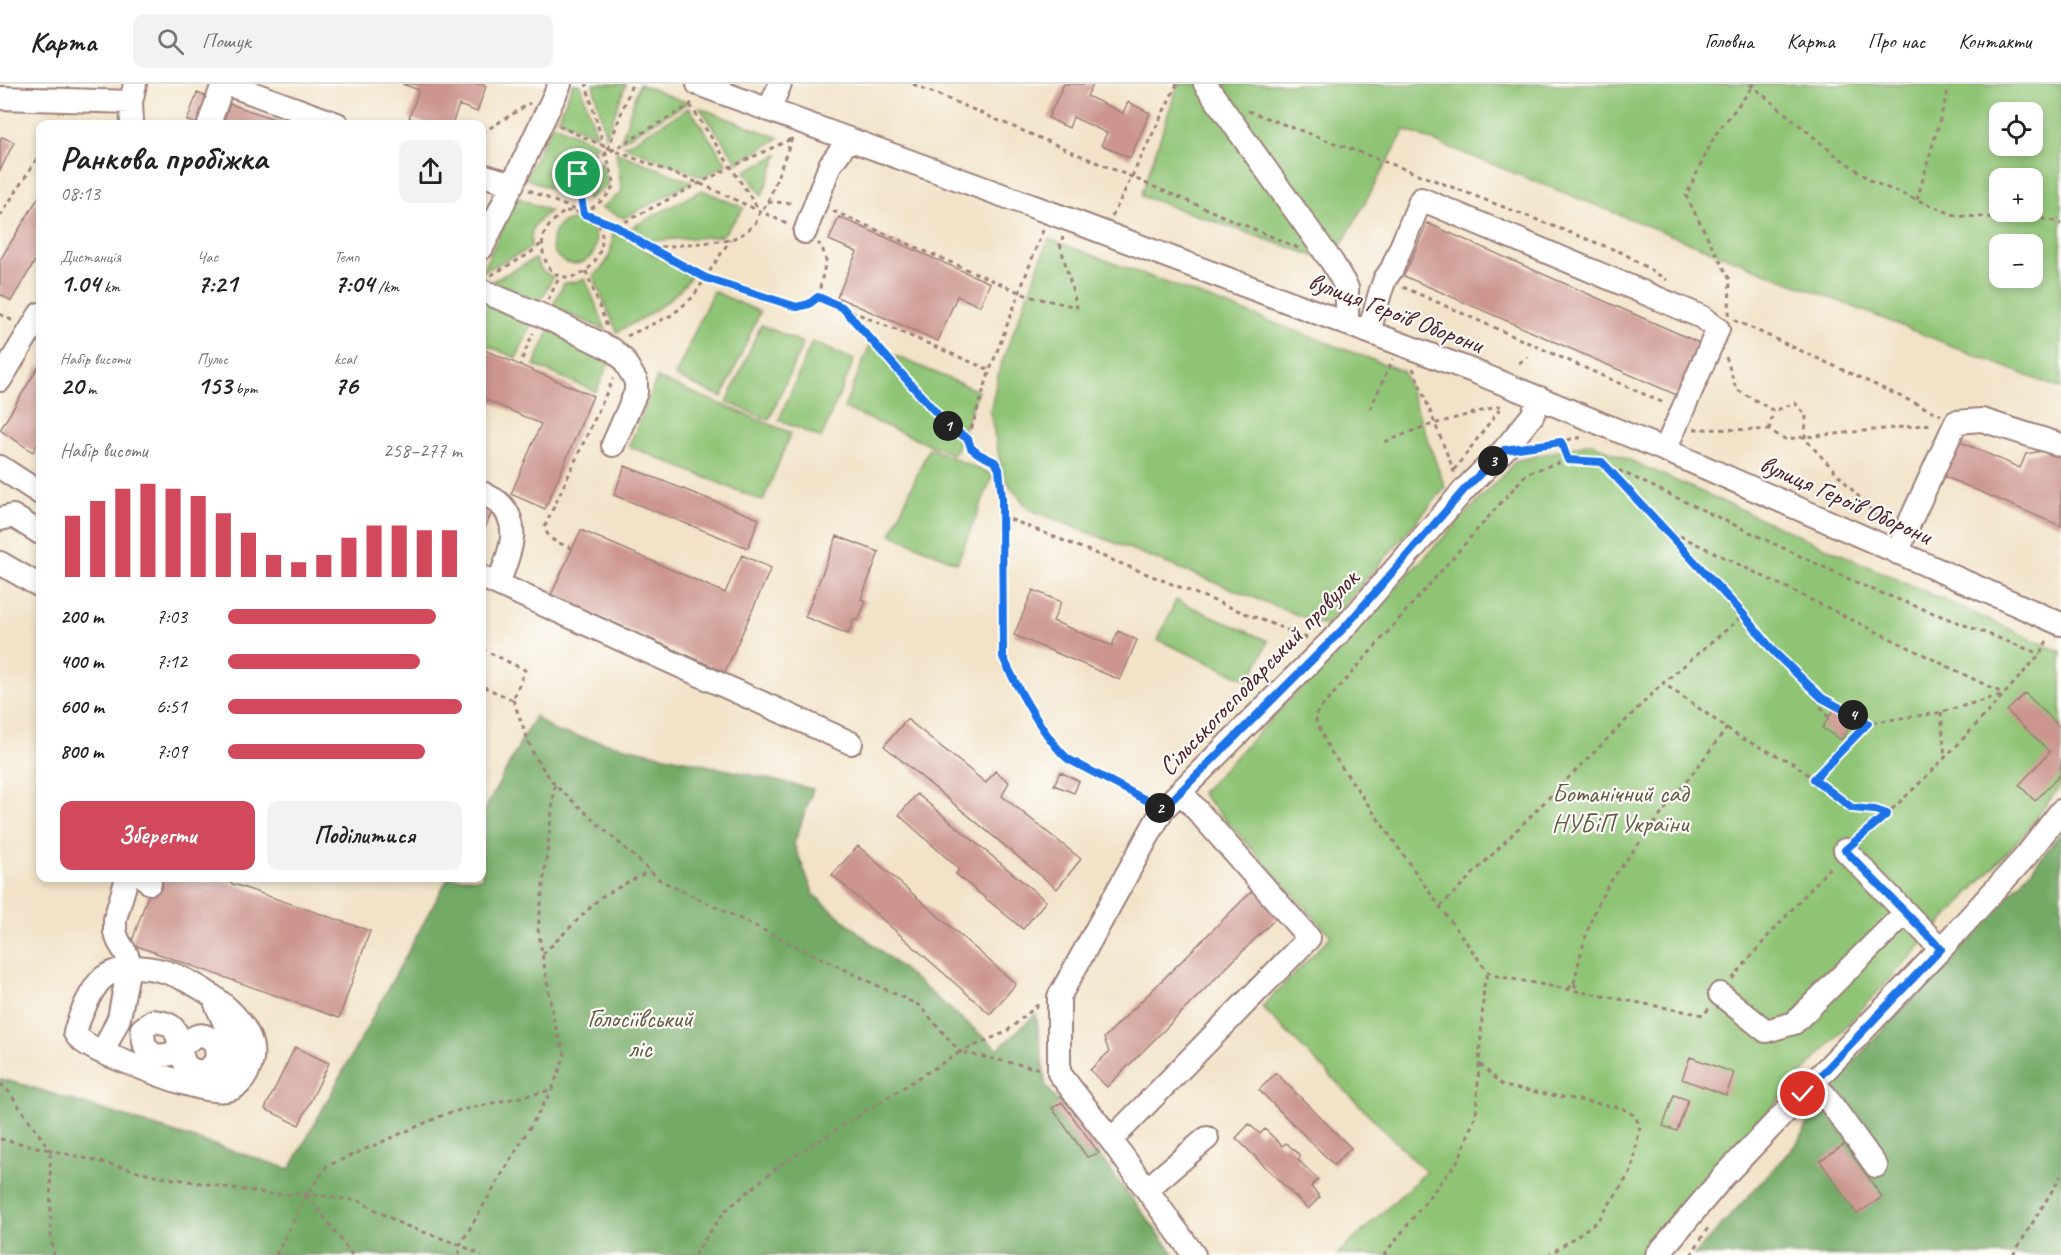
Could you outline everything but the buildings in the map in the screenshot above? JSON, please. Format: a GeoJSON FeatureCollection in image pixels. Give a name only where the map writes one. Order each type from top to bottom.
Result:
{"type":"FeatureCollection","features":[{"type":"Feature","properties":{"kind":"street"},"geometry":{"type":"LineString","coordinates":[[211,120],[225,84],[326,120]]}},
{"type":"Feature","properties":{"kind":"street"},"geometry":{"type":"LineString","coordinates":[[260,96],[280,84]]}},
{"type":"Feature","properties":{"kind":"street"},"geometry":{"type":"LineString","coordinates":[[486,240],[513,184],[537,111],[560,84]]}},
{"type":"Feature","properties":{"kind":"street","name":"вулиця Героїв Оборони"},"geometry":{"type":"LineString","coordinates":[[698,84],[1104,232],[1473,371],[1665,450],[1898,554],[2056,629]]}},
{"type":"Feature","properties":{"kind":"street"},"geometry":{"type":"LineString","coordinates":[[769,110],[780,84]]}},
{"type":"Feature","properties":{"kind":"street"},"geometry":{"type":"LineString","coordinates":[[1204,84],[1332,262],[1347,288],[1347,324]]}},
{"type":"Feature","properties":{"kind":"street"},"geometry":{"type":"LineString","coordinates":[[0,98],[133,93],[132,120]]}},
{"type":"Feature","properties":{"kind":"street"},"geometry":{"type":"LineString","coordinates":[[805,232],[830,165],[841,150],[846,138]]}},
{"type":"Feature","properties":{"kind":"street"},"geometry":{"type":"LineString","coordinates":[[486,176],[513,184]]}},
{"type":"Feature","properties":{"kind":"street"},"geometry":{"type":"LineString","coordinates":[[1369,332],[1385,279],[1392,268],[1421,199],[1702,317],[1724,323],[1665,450]]}},
{"type":"Feature","properties":{"kind":"street"},"geometry":{"type":"LineString","coordinates":[[486,283],[541,315],[616,351],[636,381],[636,392],[613,445]]}},
{"type":"Feature","properties":{"kind":"street"},"geometry":{"type":"LineString","coordinates":[[0,381],[36,321]]}},
{"type":"Feature","properties":{"kind":"street","name":"Сільськогосподарський провулок"},"geometry":{"type":"LineString","coordinates":[[1059,1073],[1059,997],[1163,809],[1344,628],[1458,481],[1504,450],[1532,416],[1540,398]]}},
{"type":"Feature","properties":{"kind":"street"},"geometry":{"type":"LineString","coordinates":[[1898,554],[1907,528],[1956,422],[1982,420],[2061,445]]}},
{"type":"Feature","properties":{"kind":"street"},"geometry":{"type":"LineString","coordinates":[[0,467],[36,491]]}},
{"type":"Feature","properties":{"kind":"street"},"geometry":{"type":"LineString","coordinates":[[486,495],[498,502],[509,517],[513,531],[512,543],[490,581],[851,742]]}},
{"type":"Feature","properties":{"kind":"street"},"geometry":{"type":"LineString","coordinates":[[0,519],[13,516],[36,530]]}},
{"type":"Feature","properties":{"kind":"street"},"geometry":{"type":"LineString","coordinates":[[0,563],[36,584]]}},
{"type":"Feature","properties":{"kind":"street"},"geometry":{"type":"LineString","coordinates":[[1111,1140],[1309,938],[1181,792]]}},
{"type":"Feature","properties":{"kind":"street"},"geometry":{"type":"LineString","coordinates":[[1657,1255],[1723,1177],[1814,1084],[2025,857],[2061,811]]}},
{"type":"Feature","properties":{"kind":"street"},"geometry":{"type":"LineString","coordinates":[[1845,850],[1941,949]]}},
{"type":"Feature","properties":{"kind":"street"},"geometry":{"type":"LineString","coordinates":[[103,1052],[119,1018],[129,967],[127,955],[115,932],[115,919],[126,882]]}},
{"type":"Feature","properties":{"kind":"street"},"geometry":{"type":"LineString","coordinates":[[1720,994],[1766,1031],[1794,1023],[1905,913]]}},
{"type":"Feature","properties":{"kind":"street"},"geometry":{"type":"LineString","coordinates":[[129,967],[165,972],[190,981],[212,995],[248,1032],[253,1048],[250,1066],[243,1082],[229,1090],[212,1090],[145,1069],[103,1052],[79,1039],[75,1033],[76,1025],[96,986],[112,973],[129,967]]}},
{"type":"Feature","properties":{"kind":"street"},"geometry":{"type":"LineString","coordinates":[[119,1018],[142,1029],[145,1047],[155,1056],[168,1055],[180,1046]]}},
{"type":"Feature","properties":{"kind":"street"},"geometry":{"type":"LineString","coordinates":[[1059,1073],[1111,1140],[1194,1255]]}},
{"type":"Feature","properties":{"kind":"street"},"geometry":{"type":"LineString","coordinates":[[1814,1084],[1824,1094],[1876,1166]]}},
{"type":"Feature","properties":{"kind":"street"},"geometry":{"type":"LineString","coordinates":[[1147,1189],[1207,1138]]}},
{"type":"Feature","properties":{"kind":"path"},"geometry":{"type":"LineString","coordinates":[[586,84],[609,148]]}},
{"type":"Feature","properties":{"kind":"path"},"geometry":{"type":"LineString","coordinates":[[578,211],[566,211],[546,228],[542,244],[544,258],[550,270],[560,276],[586,272],[598,259],[603,240],[599,225],[587,215],[578,183],[578,174],[584,167],[606,153],[609,148],[632,84]]}},
{"type":"Feature","properties":{"kind":"path"},"geometry":{"type":"LineString","coordinates":[[913,84],[1300,249]]}},
{"type":"Feature","properties":{"kind":"path"},"geometry":{"type":"LineString","coordinates":[[1104,232],[1177,84]]}},
{"type":"Feature","properties":{"kind":"path"},"geometry":{"type":"LineString","coordinates":[[1755,84],[1751,86],[1715,135],[1686,196],[1730,280],[1724,323],[1736,389],[1774,411],[1796,404],[1806,415],[1805,438],[1888,528]]}},
{"type":"Feature","properties":{"kind":"path"},"geometry":{"type":"LineString","coordinates":[[1917,200],[1950,84]]}},
{"type":"Feature","properties":{"kind":"path"},"geometry":{"type":"LineString","coordinates":[[1751,86],[1833,153],[1873,182],[1957,216],[2048,219],[2061,224]]}},
{"type":"Feature","properties":{"kind":"path"},"geometry":{"type":"LineString","coordinates":[[587,215],[613,189],[614,182],[606,153],[609,148],[690,105],[760,212]]}},
{"type":"Feature","properties":{"kind":"path"},"geometry":{"type":"LineString","coordinates":[[486,132],[537,111],[609,148],[701,184],[760,212]]}},
{"type":"Feature","properties":{"kind":"path"},"geometry":{"type":"LineString","coordinates":[[651,249],[730,240],[746,232],[756,222],[768,202],[794,133]]}},
{"type":"Feature","properties":{"kind":"path"},"geometry":{"type":"LineString","coordinates":[[616,226],[792,138]]}},
{"type":"Feature","properties":{"kind":"path"},"geometry":{"type":"LineString","coordinates":[[0,216],[36,160]]}},
{"type":"Feature","properties":{"kind":"path"},"geometry":{"type":"LineString","coordinates":[[513,184],[616,226],[651,249],[706,278],[797,307],[809,304],[818,297],[990,370]]}},
{"type":"Feature","properties":{"kind":"path"},"geometry":{"type":"LineString","coordinates":[[768,202],[816,203],[1020,292],[1077,307],[1060,244],[1064,235]]}},
{"type":"Feature","properties":{"kind":"path"},"geometry":{"type":"LineString","coordinates":[[0,205],[4,210]]}},
{"type":"Feature","properties":{"kind":"path"},"geometry":{"type":"LineString","coordinates":[[1044,227],[990,370],[968,439],[971,448],[995,462],[999,469],[1002,516],[1003,657],[1056,748],[1068,759],[1163,809]]}},
{"type":"Feature","properties":{"kind":"path"},"geometry":{"type":"LineString","coordinates":[[572,548],[552,540],[546,534],[545,526],[616,351],[672,315],[693,297],[730,240]]}},
{"type":"Feature","properties":{"kind":"path"},"geometry":{"type":"LineString","coordinates":[[486,283],[542,244]]}},
{"type":"Feature","properties":{"kind":"path"},"geometry":{"type":"LineString","coordinates":[[586,272],[616,351]]}},
{"type":"Feature","properties":{"kind":"path"},"geometry":{"type":"LineString","coordinates":[[522,359],[560,276]]}},
{"type":"Feature","properties":{"kind":"path"},"geometry":{"type":"LineString","coordinates":[[1385,279],[1677,420],[1769,430],[1785,439],[1956,422]]}},
{"type":"Feature","properties":{"kind":"path"},"geometry":{"type":"LineString","coordinates":[[842,307],[947,425],[968,439]]}},
{"type":"Feature","properties":{"kind":"path"},"geometry":{"type":"LineString","coordinates":[[1370,409],[1394,357]]}},
{"type":"Feature","properties":{"kind":"path"},"geometry":{"type":"LineString","coordinates":[[1519,363],[1528,357]]}},
{"type":"Feature","properties":{"kind":"path"},"geometry":{"type":"LineString","coordinates":[[1412,364],[1458,481]]}},
{"type":"Feature","properties":{"kind":"path"},"geometry":{"type":"LineString","coordinates":[[1385,442],[1436,423],[1503,405],[1458,481]]}},
{"type":"Feature","properties":{"kind":"path"},"geometry":{"type":"LineString","coordinates":[[1769,430],[1774,411]]}},
{"type":"Feature","properties":{"kind":"path"},"geometry":{"type":"LineString","coordinates":[[1504,450],[1589,436]]}},
{"type":"Feature","properties":{"kind":"path"},"geometry":{"type":"LineString","coordinates":[[1561,442],[1568,460]]}},
{"type":"Feature","properties":{"kind":"path"},"geometry":{"type":"LineString","coordinates":[[2040,654],[1866,587],[1602,462],[1568,460],[1527,473],[1314,716],[1329,749],[1440,908],[1488,972],[1497,976],[1704,1015],[1769,935],[1845,850],[1945,759],[2040,654],[2056,629]]}},
{"type":"Feature","properties":{"kind":"path"},"geometry":{"type":"LineString","coordinates":[[1602,462],[1744,615],[1774,652],[1822,698],[1868,723],[1941,712],[2004,694]]}},
{"type":"Feature","properties":{"kind":"path"},"geometry":{"type":"LineString","coordinates":[[1002,516],[1311,640]]}},
{"type":"Feature","properties":{"kind":"path"},"geometry":{"type":"LineString","coordinates":[[1664,528],[2004,694]]}},
{"type":"Feature","properties":{"kind":"path"},"geometry":{"type":"LineString","coordinates":[[1440,908],[1663,683],[1744,615]]}},
{"type":"Feature","properties":{"kind":"path"},"geometry":{"type":"LineString","coordinates":[[486,651],[525,670],[513,700],[534,756],[555,785],[660,880],[920,1006],[960,1052],[1059,1073]]}},
{"type":"Feature","properties":{"kind":"path"},"geometry":{"type":"LineString","coordinates":[[1802,678],[1828,717]]}},
{"type":"Feature","properties":{"kind":"path"},"geometry":{"type":"LineString","coordinates":[[1663,683],[1741,738],[1793,764],[1852,808],[1875,810],[1887,814]]}},
{"type":"Feature","properties":{"kind":"path"},"geometry":{"type":"LineString","coordinates":[[486,688],[513,700]]}},
{"type":"Feature","properties":{"kind":"path"},"geometry":{"type":"LineString","coordinates":[[1941,712],[1945,759]]}},
{"type":"Feature","properties":{"kind":"path"},"geometry":{"type":"LineString","coordinates":[[1814,779],[1868,723]]}},
{"type":"Feature","properties":{"kind":"path"},"geometry":{"type":"LineString","coordinates":[[1568,989],[1574,983],[1588,928],[1600,898],[1727,728]]}},
{"type":"Feature","properties":{"kind":"path"},"geometry":{"type":"LineString","coordinates":[[459,1255],[460,1245],[552,1090],[565,1055],[554,1022],[538,929],[555,785]]}},
{"type":"Feature","properties":{"kind":"path"},"geometry":{"type":"LineString","coordinates":[[542,955],[601,897],[649,871]]}},
{"type":"Feature","properties":{"kind":"path"},"geometry":{"type":"LineString","coordinates":[[1384,1255],[1459,1160],[1476,1114],[1484,986],[1488,972]]}},
{"type":"Feature","properties":{"kind":"path"},"geometry":{"type":"LineString","coordinates":[[1574,983],[1578,991]]}},
{"type":"Feature","properties":{"kind":"path"},"geometry":{"type":"LineString","coordinates":[[694,1255],[724,1212],[780,1165],[960,1052],[1006,1032],[1037,1004],[1059,997]]}},
{"type":"Feature","properties":{"kind":"path"},"geometry":{"type":"LineString","coordinates":[[1480,1064],[1503,1086],[1622,1108],[1635,1116],[1640,1126],[1632,1170],[1598,1221],[1549,1255]]}},
{"type":"Feature","properties":{"kind":"path"},"geometry":{"type":"LineString","coordinates":[[0,1084],[6,1088],[50,1150],[51,1239],[54,1255]]}},
{"type":"Feature","properties":{"kind":"path"},"geometry":{"type":"LineString","coordinates":[[276,1255],[307,1194],[327,1166],[448,1113],[552,1090]]}},
{"type":"Feature","properties":{"kind":"path"},"geometry":{"type":"LineString","coordinates":[[0,1138],[163,1177],[270,1194],[307,1194],[360,1201],[400,1224],[482,1255]]}},
{"type":"Feature","properties":{"kind":"path"},"geometry":{"type":"LineString","coordinates":[[2013,1255],[2061,1176]]}},
{"type":"Feature","properties":{"kind":"path"},"geometry":{"type":"LineString","coordinates":[[307,1194],[352,1255]]}},
{"type":"Feature","properties":{"kind":"green space"},"geometry":{"type":"Polygon","coordinates":[[[573,84],[580,84],[597,136],[558,119],[573,84]]]}},
{"type":"Feature","properties":{"kind":"green space"},"geometry":{"type":"Polygon","coordinates":[[[593,84],[626,84],[606,137],[593,84]]]}},
{"type":"Feature","properties":{"kind":"green space"},"geometry":{"type":"Polygon","coordinates":[[[639,84],[688,103],[621,141],[639,84]]]}},
{"type":"Feature","properties":{"kind":"green space"},"geometry":{"type":"Polygon","coordinates":[[[1178,84],[2061,84],[2061,389],[1405,130],[1332,262],[1141,196],[1178,84]]]}},
{"type":"Feature","properties":{"kind":"green space"},"geometry":{"type":"Polygon","coordinates":[[[689,108],[727,164],[703,177],[624,146],[689,108]]]}},
{"type":"Feature","properties":{"kind":"green space"},"geometry":{"type":"Polygon","coordinates":[[[700,108],[779,138],[738,163],[700,108]]]}},
{"type":"Feature","properties":{"kind":"green space"},"geometry":{"type":"Polygon","coordinates":[[[552,124],[599,145],[568,168],[573,198],[525,178],[552,124]]]}},
{"type":"Feature","properties":{"kind":"green space"},"geometry":{"type":"Polygon","coordinates":[[[616,152],[692,182],[624,218],[601,208],[622,192],[616,152]]]}},
{"type":"Feature","properties":{"kind":"green space"},"geometry":{"type":"Polygon","coordinates":[[[778,155],[762,196],[745,171],[778,155]]]}},
{"type":"Feature","properties":{"kind":"green space"},"geometry":{"type":"Polygon","coordinates":[[[602,161],[608,185],[587,200],[583,179],[602,161]]]}},
{"type":"Feature","properties":{"kind":"green space"},"geometry":{"type":"Polygon","coordinates":[[[702,190],[744,208],[722,236],[647,241],[627,230],[702,190]]]}},
{"type":"Feature","properties":{"kind":"green space"},"geometry":{"type":"Polygon","coordinates":[[[516,197],[550,211],[534,227],[531,235],[531,248],[486,270],[486,263],[516,197]]]}},
{"type":"Feature","properties":{"kind":"green space"},"geometry":{"type":"Polygon","coordinates":[[[574,220],[589,227],[596,242],[589,257],[574,264],[559,257],[552,242],[559,227],[574,220]]]}},
{"type":"Feature","properties":{"kind":"green space"},"geometry":{"type":"Polygon","coordinates":[[[613,231],[691,276],[667,301],[648,315],[617,332],[593,276],[607,261],[613,231]]]}},
{"type":"Feature","properties":{"kind":"green space"},"geometry":{"type":"Polygon","coordinates":[[[1049,239],[1403,371],[1445,488],[1326,626],[1029,509],[1010,486],[1002,471],[990,412],[1000,367],[1049,239]]]}},
{"type":"Feature","properties":{"kind":"green space"},"geometry":{"type":"Polygon","coordinates":[[[535,259],[542,271],[553,277],[539,303],[492,281],[535,259]]]}},
{"type":"Feature","properties":{"kind":"green space"},"geometry":{"type":"Polygon","coordinates":[[[585,278],[606,330],[552,307],[564,283],[576,282],[585,278]]]}},
{"type":"Feature","properties":{"kind":"green space"},"geometry":{"type":"Polygon","coordinates":[[[713,291],[760,312],[722,397],[675,376],[713,291]]]}},
{"type":"Feature","properties":{"kind":"green space"},"geometry":{"type":"Polygon","coordinates":[[[486,298],[534,319],[516,358],[486,345],[486,298]]]}},
{"type":"Feature","properties":{"kind":"green space"},"geometry":{"type":"Polygon","coordinates":[[[761,325],[803,343],[769,420],[727,402],[761,325]]]}},
{"type":"Feature","properties":{"kind":"green space"},"geometry":{"type":"Polygon","coordinates":[[[550,329],[612,356],[596,392],[534,365],[550,329]]]}},
{"type":"Feature","properties":{"kind":"green space"},"geometry":{"type":"Polygon","coordinates":[[[812,342],[854,360],[821,438],[779,420],[812,342]]]}},
{"type":"Feature","properties":{"kind":"green space"},"geometry":{"type":"Polygon","coordinates":[[[870,345],[978,391],[954,455],[844,408],[870,345]]]}},
{"type":"Feature","properties":{"kind":"green space"},"geometry":{"type":"Polygon","coordinates":[[[657,378],[791,433],[763,501],[629,446],[657,378]]]}},
{"type":"Feature","properties":{"kind":"green space","name":"Ботанічний сад НУБіП України"},"geometry":{"type":"Polygon","coordinates":[[[1591,443],[2061,652],[2061,785],[2025,833],[1797,1079],[1640,1255],[1337,1255],[1426,1172],[1262,1007],[1331,936],[1201,793],[1516,461],[1591,443]]]}},
{"type":"Feature","properties":{"kind":"green space"},"geometry":{"type":"Polygon","coordinates":[[[929,448],[993,475],[957,563],[891,534],[929,448]]]}},
{"type":"Feature","properties":{"kind":"green space"},"geometry":{"type":"Polygon","coordinates":[[[1176,600],[1268,641],[1250,681],[1158,640],[1176,600]]]}},
{"type":"Feature","properties":{"kind":"green space","name":"Голосіївський ліс"},"geometry":{"type":"Polygon","coordinates":[[[535,716],[554,731],[813,789],[794,844],[814,895],[998,1049],[1036,1014],[1046,1086],[1175,1255],[0,1255],[0,1079],[290,1169],[446,882],[486,882],[486,808],[535,716]]]}},
{"type":"Feature","properties":{"kind":"green space"},"geometry":{"type":"Polygon","coordinates":[[[2061,832],[2061,1255],[1694,1255],[1800,1140],[1815,1103],[2031,871],[2061,832]]]}},
{"type":"Feature","properties":{"kind":"route"},"geometry":{"type":"LineString","coordinates":[[578,174],[584,214],[616,226],[643,244],[706,278],[797,307],[809,304],[818,297],[842,307],[947,425],[968,439],[971,448],[995,462],[999,469],[1002,498],[1003,657],[1056,748],[1068,759],[1163,809],[1344,628],[1464,490],[1504,450],[1561,442],[1568,460],[1602,462],[1744,615],[1774,652],[1822,698],[1868,723],[1814,779],[1852,808],[1875,810],[1887,814],[1845,850],[1941,949],[1803,1094]]}}]}
